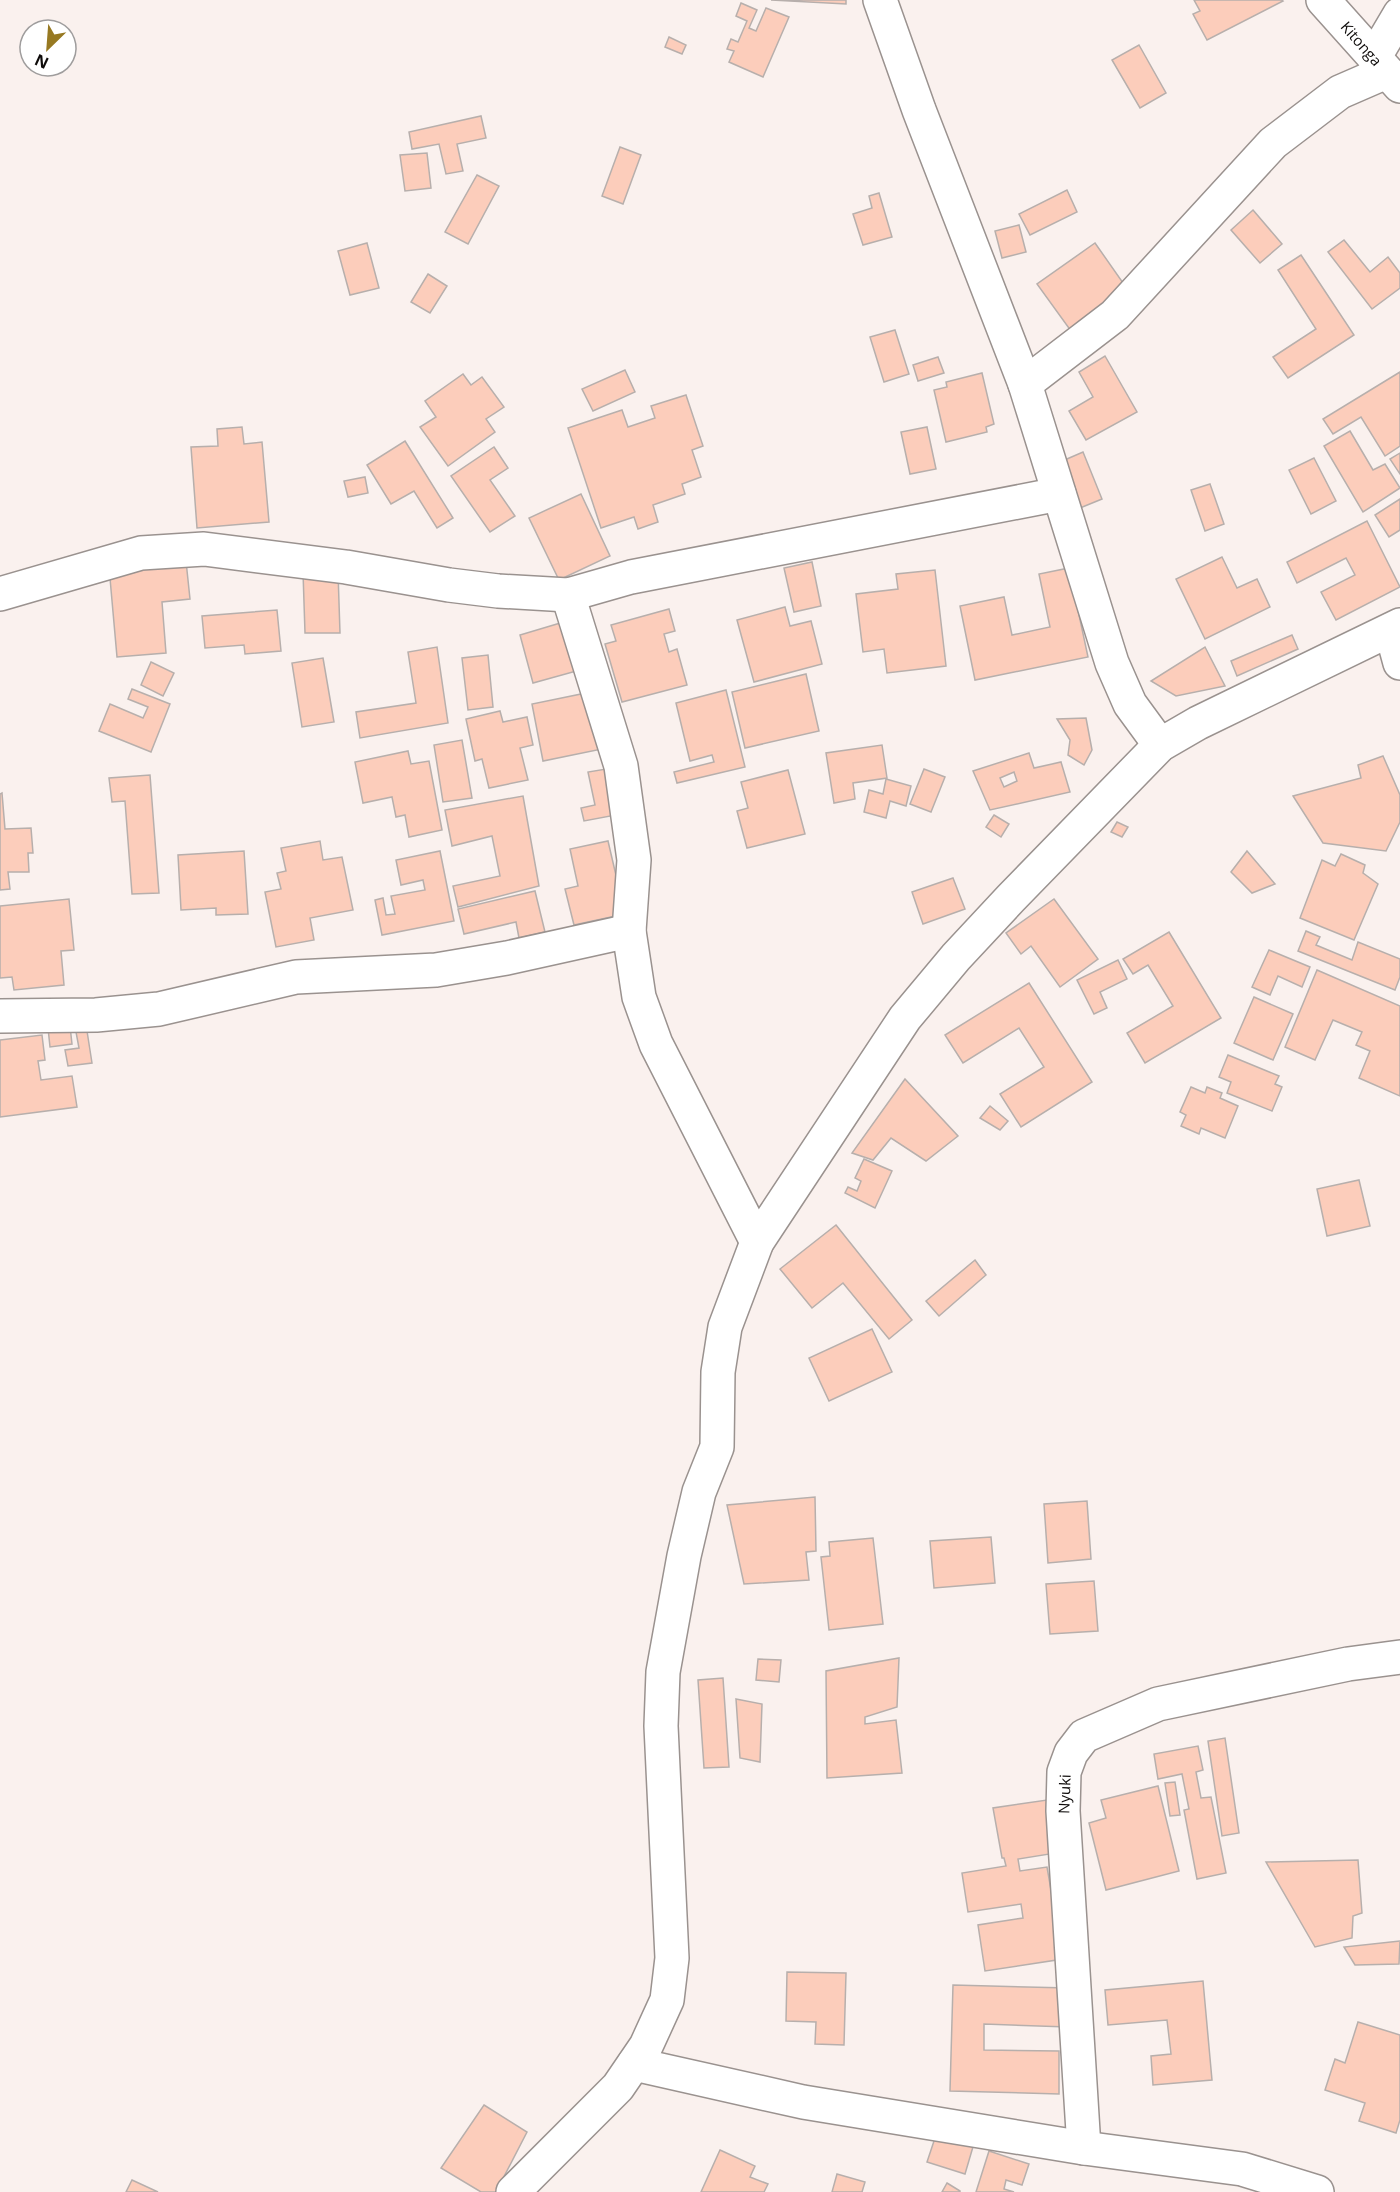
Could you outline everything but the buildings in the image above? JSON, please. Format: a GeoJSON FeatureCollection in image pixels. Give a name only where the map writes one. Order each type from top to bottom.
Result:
{"type":"FeatureCollection","features":[{"type":"Feature","properties":{"kind":"street"},"geometry":{"type":"LineString","coordinates":[[880,0],[919,110],[1025,384],[1112,663],[1130,704],[1160,745]]}},
{"type":"Feature","properties":{"kind":"street","name":"Kitonga"},"geometry":{"type":"LineString","coordinates":[[1323,0],[1386,72]]}},
{"type":"Feature","properties":{"kind":"street"},"geometry":{"type":"LineString","coordinates":[[1025,384],[1115,315],[1273,143],[1340,92],[1386,72],[1400,14]]}},
{"type":"Feature","properties":{"kind":"street"},"geometry":{"type":"LineString","coordinates":[[0,594],[141,553],[204,549],[346,567],[449,585],[568,595],[630,577],[1059,494]]}},
{"type":"Feature","properties":{"kind":"street"},"geometry":{"type":"LineString","coordinates":[[568,595],[621,766],[633,860],[629,931],[639,997],[656,1044],[757,1242]]}},
{"type":"Feature","properties":{"kind":"street"},"geometry":{"type":"LineString","coordinates":[[513,2192],[618,2087],[634,2064],[667,2000],[672,1959],[661,1726],[663,1672],[694,1514],[717,1447],[718,1372],[725,1327],[757,1242],[905,1018],[1011,897],[1160,745],[1198,723],[1395,628],[1400,663]]}},
{"type":"Feature","properties":{"kind":"street"},"geometry":{"type":"LineString","coordinates":[[0,1016],[96,1015],[159,1010],[296,977],[436,970],[507,958],[629,931]]}},
{"type":"Feature","properties":{"kind":"street","name":"Nyuki"},"geometry":{"type":"LineString","coordinates":[[1084,2148],[1063,1811],[1064,1773],[1071,1753],[1084,1736],[1158,1704],[1348,1664],[1400,1657]]}},
{"type":"Feature","properties":{"kind":"street"},"geometry":{"type":"LineString","coordinates":[[634,2064],[803,2102],[1084,2148],[1242,2169],[1317,2192]]}}]}
